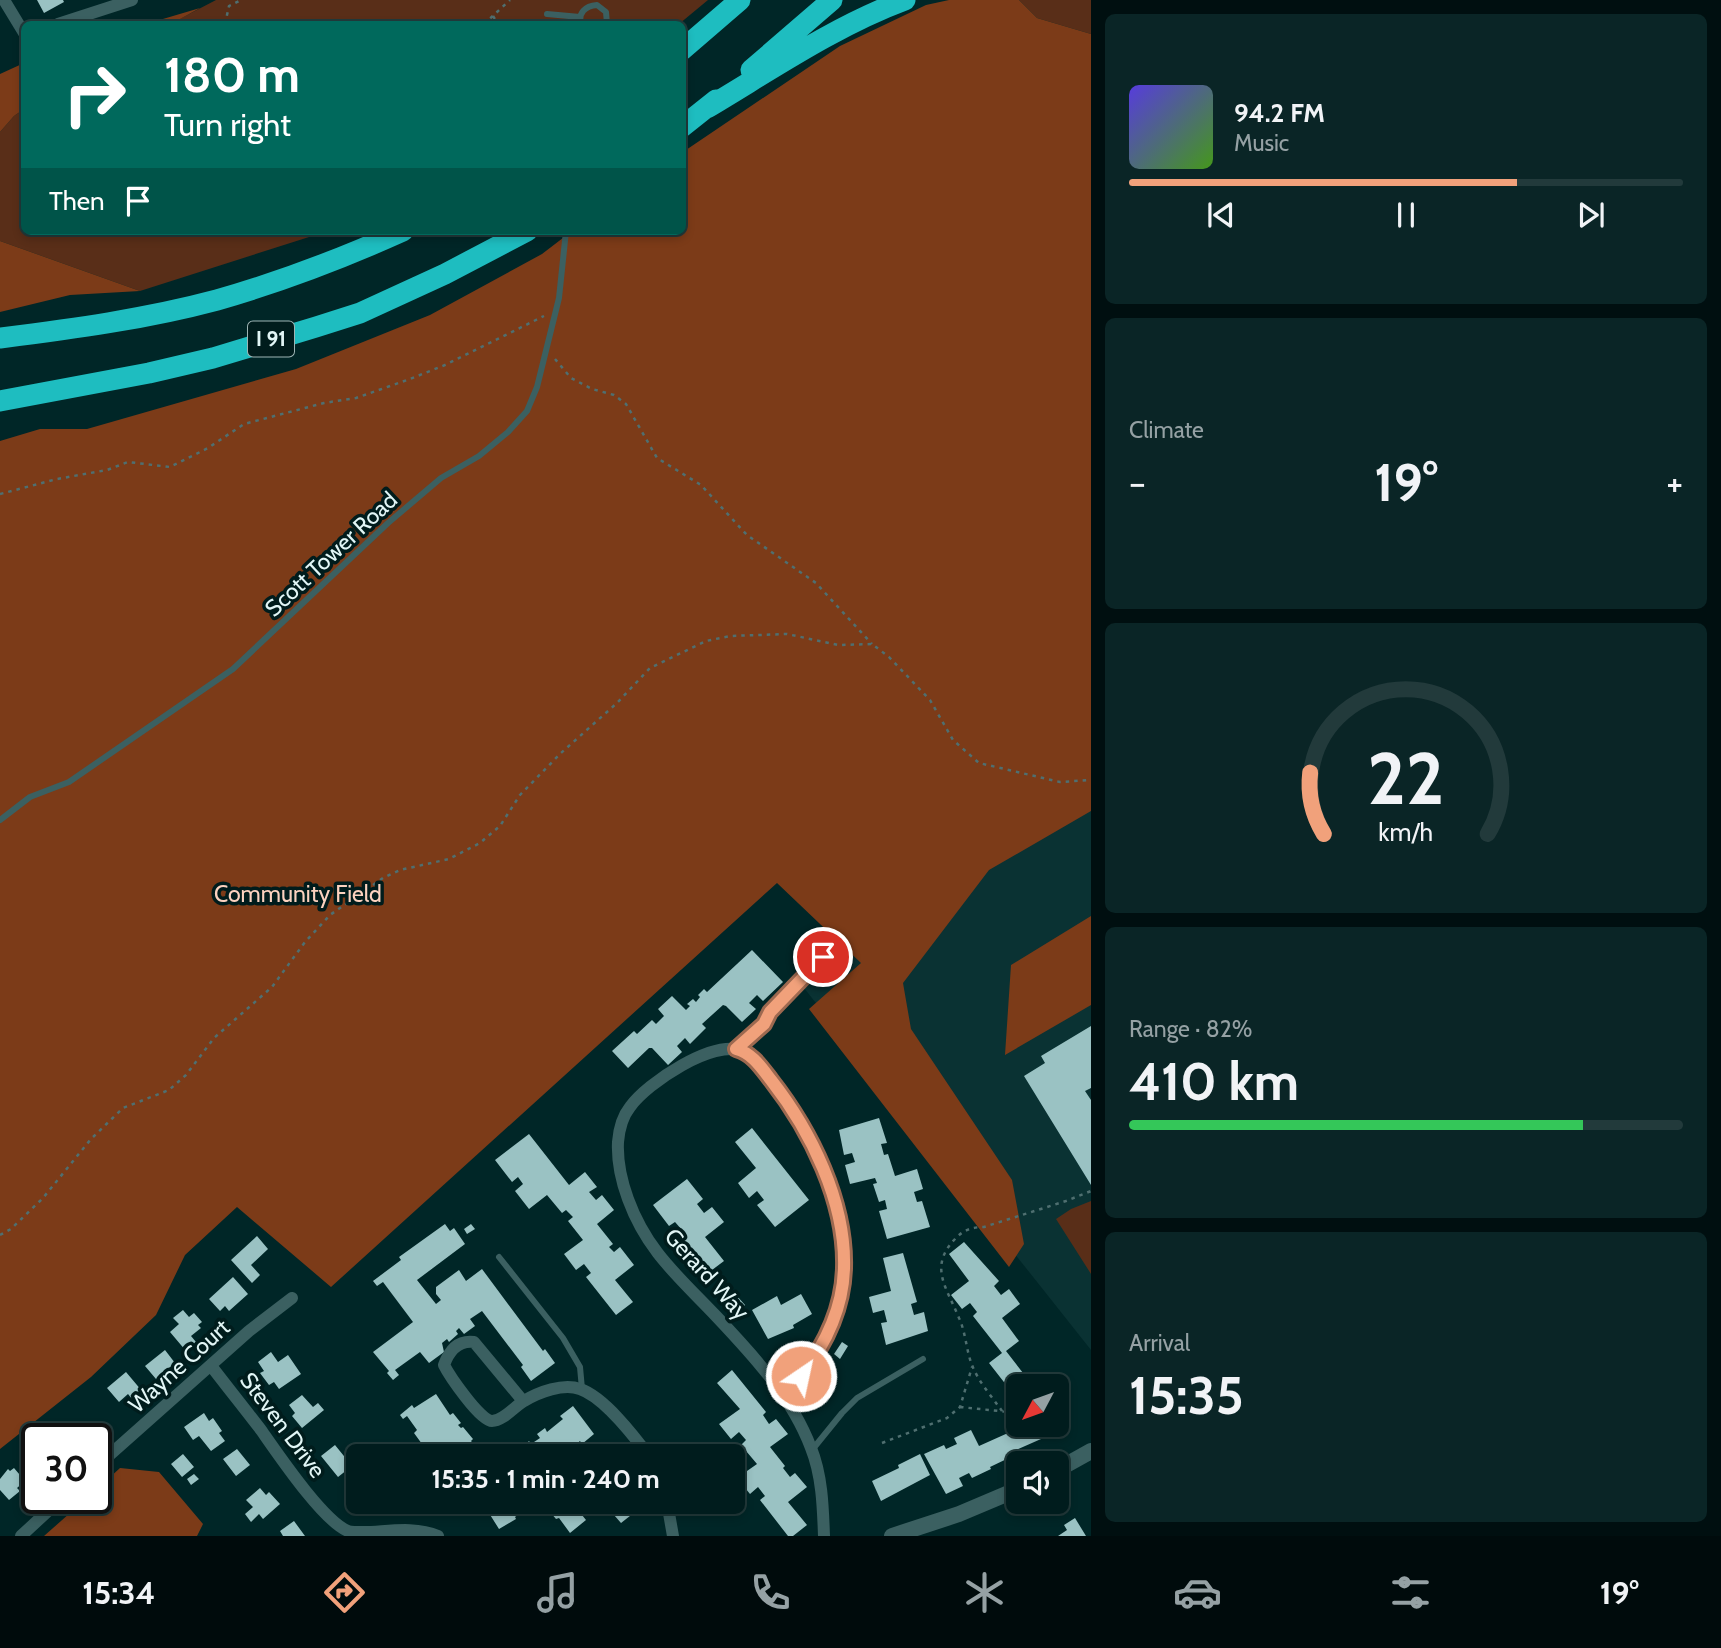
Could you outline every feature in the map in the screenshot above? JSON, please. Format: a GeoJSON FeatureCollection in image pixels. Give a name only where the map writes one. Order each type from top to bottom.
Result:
{"type":"FeatureCollection","features":[{"type":"Feature","properties":{"kind":"highway"},"geometry":{"type":"LineString","coordinates":[[686,47],[740,0]]}},
{"type":"Feature","properties":{"kind":"highway"},"geometry":{"type":"LineString","coordinates":[[686,124],[832,0]]}},
{"type":"Feature","properties":{"kind":"highway"},"geometry":{"type":"LineString","coordinates":[[707,108],[818,42],[905,0]]}},
{"type":"Feature","properties":{"kind":"highway","name":"I 91"},"geometry":{"type":"LineString","coordinates":[[0,338],[65,330],[215,300],[342,258],[394,235]]}},
{"type":"Feature","properties":{"kind":"highway","name":"I 91"},"geometry":{"type":"LineString","coordinates":[[0,401],[213,358],[360,313],[433,280],[519,235]]}},
{"type":"Feature","properties":{"kind":"highway"},"geometry":{"type":"LineString","coordinates":[[0,332],[65,330]]}},
{"type":"Feature","properties":{"kind":"street"},"geometry":{"type":"LineString","coordinates":[[4,0],[21,28]]}},
{"type":"Feature","properties":{"kind":"street"},"geometry":{"type":"LineString","coordinates":[[67,21],[132,0]]}},
{"type":"Feature","properties":{"kind":"street","name":"Gerard Way"},"geometry":{"type":"LineString","coordinates":[[736,1049],[719,1049],[707,1053],[656,1082],[636,1099],[624,1116],[620,1129],[620,1173],[636,1218],[649,1243],[753,1357],[799,1422],[812,1450],[822,1499],[824,1536]]}},
{"type":"Feature","properties":{"kind":"street"},"geometry":{"type":"LineString","coordinates":[[736,1049],[753,1058],[801,1123],[830,1191],[843,1250],[842,1286],[834,1321],[813,1361],[783,1396]]}},
{"type":"Feature","properties":{"kind":"street","name":"Wayne Court"},"geometry":{"type":"LineString","coordinates":[[112,1453],[212,1367],[249,1331],[292,1298]]}},
{"type":"Feature","properties":{"kind":"street"},"geometry":{"type":"LineString","coordinates":[[523,1401],[474,1342],[465,1341],[457,1345],[447,1357],[444,1365],[448,1374],[474,1408],[487,1420],[499,1418],[523,1401],[542,1392],[572,1387],[582,1389],[622,1423],[639,1444]]}},
{"type":"Feature","properties":{"kind":"street","name":"Steven Drive"},"geometry":{"type":"LineString","coordinates":[[212,1367],[294,1476],[342,1527],[353,1532],[417,1531],[438,1536]]}},
{"type":"Feature","properties":{"kind":"street"},"geometry":{"type":"LineString","coordinates":[[1069,1463],[1091,1451]]}},
{"type":"Feature","properties":{"kind":"street"},"geometry":{"type":"LineString","coordinates":[[892,1536],[959,1514],[1006,1494]]}},
{"type":"Feature","properties":{"kind":"street"},"geometry":{"type":"LineString","coordinates":[[21,1536],[45,1514]]}},
{"type":"Feature","properties":{"kind":"street"},"geometry":{"type":"LineString","coordinates":[[669,1514],[673,1536]]}},
{"type":"Feature","properties":{"kind":"lane"},"geometry":{"type":"LineString","coordinates":[[602,8],[609,0]]}},
{"type":"Feature","properties":{"kind":"lane"},"geometry":{"type":"LineString","coordinates":[[547,14],[580,21],[585,8],[591,5],[602,8],[607,21]]}},
{"type":"Feature","properties":{"kind":"lane","name":"Scott Tower Road"},"geometry":{"type":"LineString","coordinates":[[0,820],[30,797],[69,782],[233,669],[388,523],[441,478],[479,456],[508,432],[527,411],[537,387],[559,299],[565,235]]}},
{"type":"Feature","properties":{"kind":"lane"},"geometry":{"type":"LineString","coordinates":[[736,1049],[764,1024],[770,1012],[823,957]]}},
{"type":"Feature","properties":{"kind":"lane"},"geometry":{"type":"LineString","coordinates":[[499,1257],[563,1338],[580,1367],[582,1389]]}},
{"type":"Feature","properties":{"kind":"lane"},"geometry":{"type":"LineString","coordinates":[[812,1450],[857,1398],[923,1359]]}},
{"type":"Feature","properties":{"kind":"path"},"geometry":{"type":"LineString","coordinates":[[226,21],[229,6],[241,0]]}},
{"type":"Feature","properties":{"kind":"path"},"geometry":{"type":"LineString","coordinates":[[487,21],[510,0]]}},
{"type":"Feature","properties":{"kind":"path"},"geometry":{"type":"LineString","coordinates":[[492,16],[496,21]]}},
{"type":"Feature","properties":{"kind":"path"},"geometry":{"type":"LineString","coordinates":[[0,494],[57,479],[107,470],[128,462],[170,467],[208,448],[244,424],[324,402],[356,398],[445,365],[551,313],[559,299]]}},
{"type":"Feature","properties":{"kind":"path"},"geometry":{"type":"LineString","coordinates":[[546,349],[571,378],[592,389],[614,395],[626,404],[657,458],[701,485],[747,535],[816,583],[872,644],[889,657],[930,700],[953,740],[979,762],[1060,782],[1091,780]]}},
{"type":"Feature","properties":{"kind":"path"},"geometry":{"type":"LineString","coordinates":[[0,1236],[43,1198],[90,1139],[123,1108],[169,1090],[186,1075],[214,1038],[272,987],[305,942],[330,915],[391,874],[449,859],[480,843],[499,825],[520,795],[544,770],[617,703],[650,667],[706,641],[730,636],[787,634],[838,645],[872,644]]}},
{"type":"Feature","properties":{"kind":"path"},"geometry":{"type":"LineString","coordinates":[[1002,1411],[972,1367],[961,1321],[942,1277],[941,1261],[945,1250],[958,1236],[972,1227],[984,1227],[1091,1191]]}},
{"type":"Feature","properties":{"kind":"path"},"geometry":{"type":"LineString","coordinates":[[882,1443],[947,1418],[960,1406],[972,1367]]}},
{"type":"Feature","properties":{"kind":"path"},"geometry":{"type":"LineString","coordinates":[[960,1406],[1006,1412]]}},
{"type":"Feature","properties":{"kind":"shaded area"},"geometry":{"type":"Polygon","coordinates":[[[216,0],[708,0],[683,21],[176,21],[216,0]]]}},
{"type":"Feature","properties":{"kind":"shaded area"},"geometry":{"type":"Polygon","coordinates":[[[1019,0],[1091,0],[1091,34],[1037,18],[1019,0]]]}},
{"type":"Feature","properties":{"kind":"shaded area"},"geometry":{"type":"Polygon","coordinates":[[[21,111],[21,235],[315,235],[140,291],[0,241],[0,132],[21,111]]]}},
{"type":"Feature","properties":{"kind":"shaded area"},"geometry":{"type":"Polygon","coordinates":[[[1091,743],[1091,1350],[804,988],[840,954],[1091,743]]]}},
{"type":"Feature","properties":{"kind":"shaded area"},"geometry":{"type":"Polygon","coordinates":[[[1091,1201],[1091,1274],[1056,1219],[1091,1201]]]}},
{"type":"Feature","properties":{"kind":"green space","name":"Community Field"},"geometry":{"type":"Polygon","coordinates":[[[949,0],[1019,0],[1037,18],[1091,34],[1091,811],[989,870],[903,983],[911,1029],[1012,1180],[1024,1244],[1009,1267],[809,1009],[861,963],[777,883],[331,1287],[237,1207],[185,1255],[156,1315],[91,1377],[33,1423],[21,1423],[21,1432],[0,1449],[0,441],[40,429],[87,429],[296,369],[430,315],[542,254],[567,235],[686,235],[686,150],[840,46],[926,5],[949,0]]]}},
{"type":"Feature","properties":{"kind":"green space"},"geometry":{"type":"Polygon","coordinates":[[[200,8],[176,21],[156,21],[200,8]]]}},
{"type":"Feature","properties":{"kind":"green space"},"geometry":{"type":"Polygon","coordinates":[[[21,64],[21,111],[0,132],[0,74],[21,64]]]}},
{"type":"Feature","properties":{"kind":"green space"},"geometry":{"type":"Polygon","coordinates":[[[0,241],[140,291],[70,295],[0,312],[0,241]]]}},
{"type":"Feature","properties":{"kind":"green space"},"geometry":{"type":"Polygon","coordinates":[[[1091,916],[1091,1005],[1005,1055],[1011,965],[1091,916]]]}},
{"type":"Feature","properties":{"kind":"green space"},"geometry":{"type":"Polygon","coordinates":[[[120,1468],[159,1472],[203,1524],[197,1536],[44,1536],[69,1514],[112,1514],[112,1475],[120,1468]]]}},
{"type":"Feature","properties":{"kind":"building"},"geometry":{"type":"Polygon","coordinates":[[[37,0],[63,0],[64,2],[44,13],[37,0]]]}},
{"type":"Feature","properties":{"kind":"building"},"geometry":{"type":"Polygon","coordinates":[[[752,950],[783,982],[763,1001],[757,995],[749,1003],[756,1009],[742,1022],[723,1005],[702,1024],[706,1028],[690,1044],[685,1038],[677,1046],[682,1052],[668,1065],[649,1048],[628,1068],[612,1051],[634,1031],[637,1034],[652,1020],[656,1024],[664,1016],[658,1009],[672,996],[686,1010],[690,1006],[687,1004],[693,999],[696,1002],[704,989],[707,992],[752,950]]]}},
{"type":"Feature","properties":{"kind":"building"},"geometry":{"type":"Polygon","coordinates":[[[831,958],[836,963],[827,972],[822,966],[831,958]]]}},
{"type":"Feature","properties":{"kind":"building"},"geometry":{"type":"Polygon","coordinates":[[[1091,1026],[1091,1088],[1085,1091],[1091,1100],[1091,1185],[1024,1076],[1045,1063],[1041,1056],[1091,1026]]]}},
{"type":"Feature","properties":{"kind":"building"},"geometry":{"type":"Polygon","coordinates":[[[879,1118],[887,1143],[881,1144],[884,1155],[888,1154],[895,1176],[917,1169],[923,1189],[914,1192],[917,1202],[922,1201],[930,1227],[887,1239],[879,1211],[887,1209],[885,1200],[879,1202],[873,1184],[877,1183],[875,1178],[850,1184],[845,1165],[855,1162],[852,1153],[844,1155],[839,1130],[879,1118]]]}},
{"type":"Feature","properties":{"kind":"building"},"geometry":{"type":"Polygon","coordinates":[[[752,1128],[809,1200],[775,1227],[757,1205],[764,1200],[757,1191],[749,1198],[738,1183],[756,1168],[735,1142],[752,1128]]]}},
{"type":"Feature","properties":{"kind":"building"},"geometry":{"type":"Polygon","coordinates":[[[529,1134],[569,1185],[585,1172],[597,1187],[589,1192],[596,1200],[602,1195],[614,1210],[597,1224],[613,1244],[609,1247],[614,1252],[620,1247],[634,1265],[615,1280],[633,1302],[616,1315],[586,1277],[591,1273],[584,1264],[576,1270],[564,1254],[583,1240],[568,1221],[573,1217],[566,1210],[562,1213],[547,1195],[529,1209],[515,1191],[523,1184],[518,1177],[512,1182],[495,1160],[529,1134]]]}},
{"type":"Feature","properties":{"kind":"building"},"geometry":{"type":"Polygon","coordinates":[[[687,1179],[703,1199],[697,1204],[704,1213],[712,1207],[724,1222],[705,1237],[724,1261],[708,1273],[677,1234],[682,1230],[675,1222],[669,1226],[653,1205],[687,1179]]]}},
{"type":"Feature","properties":{"kind":"building"},"geometry":{"type":"Polygon","coordinates":[[[445,1224],[450,1231],[454,1228],[465,1244],[417,1280],[436,1304],[441,1300],[436,1294],[436,1287],[459,1270],[466,1281],[482,1269],[543,1351],[545,1349],[555,1363],[531,1381],[521,1367],[523,1365],[482,1311],[470,1319],[475,1326],[464,1334],[459,1328],[456,1331],[458,1334],[449,1342],[447,1339],[442,1343],[444,1352],[429,1363],[420,1352],[395,1370],[399,1375],[393,1380],[373,1352],[413,1322],[383,1282],[377,1286],[373,1281],[401,1260],[399,1257],[445,1224]]]}},
{"type":"Feature","properties":{"kind":"building"},"geometry":{"type":"Polygon","coordinates":[[[471,1224],[475,1229],[467,1234],[464,1229],[471,1224]]]}},
{"type":"Feature","properties":{"kind":"building"},"geometry":{"type":"Polygon","coordinates":[[[257,1236],[268,1249],[251,1265],[260,1275],[252,1283],[231,1260],[257,1236]]]}},
{"type":"Feature","properties":{"kind":"building"},"geometry":{"type":"Polygon","coordinates":[[[964,1242],[999,1281],[994,1286],[1001,1295],[1009,1289],[1020,1304],[1002,1318],[1019,1341],[1006,1351],[1023,1373],[1006,1374],[1006,1385],[989,1363],[1002,1353],[973,1316],[977,1312],[970,1303],[962,1309],[951,1295],[969,1281],[949,1254],[964,1242]]]}},
{"type":"Feature","properties":{"kind":"building"},"geometry":{"type":"Polygon","coordinates":[[[903,1253],[917,1302],[911,1304],[914,1315],[924,1312],[928,1331],[886,1345],[881,1323],[887,1322],[884,1310],[873,1313],[869,1297],[891,1291],[883,1258],[903,1253]]]}},
{"type":"Feature","properties":{"kind":"building"},"geometry":{"type":"Polygon","coordinates":[[[233,1277],[248,1294],[229,1311],[225,1306],[220,1311],[209,1299],[233,1277]]]}},
{"type":"Feature","properties":{"kind":"building"},"geometry":{"type":"Polygon","coordinates":[[[801,1294],[812,1314],[793,1325],[794,1328],[768,1339],[752,1310],[777,1296],[781,1305],[801,1294]]]}},
{"type":"Feature","properties":{"kind":"building"},"geometry":{"type":"Polygon","coordinates":[[[737,1296],[745,1305],[735,1315],[726,1306],[737,1296]]]}},
{"type":"Feature","properties":{"kind":"building"},"geometry":{"type":"Polygon","coordinates":[[[183,1310],[189,1317],[194,1313],[202,1322],[198,1325],[201,1328],[191,1336],[196,1342],[186,1351],[170,1332],[179,1324],[173,1318],[183,1310]]]}},
{"type":"Feature","properties":{"kind":"building"},"geometry":{"type":"Polygon","coordinates":[[[842,1342],[848,1346],[840,1359],[834,1354],[842,1342]]]}},
{"type":"Feature","properties":{"kind":"building"},"geometry":{"type":"Polygon","coordinates":[[[165,1350],[175,1363],[156,1379],[145,1366],[165,1350]]]}},
{"type":"Feature","properties":{"kind":"building"},"geometry":{"type":"Polygon","coordinates":[[[271,1352],[278,1362],[288,1355],[301,1374],[279,1389],[274,1382],[269,1385],[260,1373],[264,1371],[258,1362],[271,1352]]]}},
{"type":"Feature","properties":{"kind":"building"},"geometry":{"type":"Polygon","coordinates":[[[732,1370],[766,1412],[763,1415],[769,1424],[776,1419],[788,1434],[770,1447],[790,1477],[795,1473],[807,1487],[788,1502],[807,1525],[793,1536],[788,1536],[760,1500],[765,1496],[758,1487],[750,1494],[745,1488],[745,1472],[757,1464],[745,1450],[745,1444],[742,1444],[746,1440],[739,1432],[731,1439],[719,1424],[740,1409],[717,1383],[732,1370]]]}},
{"type":"Feature","properties":{"kind":"building"},"geometry":{"type":"Polygon","coordinates":[[[126,1372],[142,1391],[132,1399],[128,1394],[119,1402],[107,1388],[126,1372]]]}},
{"type":"Feature","properties":{"kind":"building"},"geometry":{"type":"Polygon","coordinates":[[[436,1394],[450,1415],[453,1413],[461,1423],[458,1425],[473,1439],[471,1441],[473,1444],[422,1444],[414,1433],[417,1430],[407,1416],[403,1419],[400,1415],[412,1405],[414,1408],[436,1394]]]}},
{"type":"Feature","properties":{"kind":"building"},"geometry":{"type":"Polygon","coordinates":[[[302,1395],[313,1407],[318,1403],[324,1410],[302,1428],[292,1416],[295,1413],[289,1405],[302,1395]]]}},
{"type":"Feature","properties":{"kind":"building"},"geometry":{"type":"Polygon","coordinates":[[[573,1406],[594,1434],[582,1444],[580,1441],[576,1444],[531,1444],[540,1438],[537,1434],[545,1428],[547,1432],[563,1419],[560,1416],[573,1406]]]}},
{"type":"Feature","properties":{"kind":"building"},"geometry":{"type":"Polygon","coordinates":[[[204,1413],[209,1421],[213,1418],[225,1441],[211,1451],[199,1436],[193,1440],[184,1427],[204,1413]]]}},
{"type":"Feature","properties":{"kind":"building"},"geometry":{"type":"Polygon","coordinates":[[[971,1430],[979,1446],[1006,1434],[1006,1437],[1041,1439],[1014,1451],[1006,1451],[1006,1459],[990,1467],[991,1469],[972,1478],[969,1473],[959,1478],[963,1486],[946,1494],[924,1454],[944,1445],[946,1449],[957,1444],[954,1438],[971,1430]]]}},
{"type":"Feature","properties":{"kind":"building"},"geometry":{"type":"Polygon","coordinates":[[[335,1445],[346,1459],[346,1471],[338,1477],[321,1456],[335,1445]]]}},
{"type":"Feature","properties":{"kind":"building"},"geometry":{"type":"Polygon","coordinates":[[[237,1449],[250,1465],[236,1476],[223,1459],[237,1449]]]}},
{"type":"Feature","properties":{"kind":"building"},"geometry":{"type":"Polygon","coordinates":[[[183,1454],[194,1467],[182,1477],[171,1464],[183,1454]]]}},
{"type":"Feature","properties":{"kind":"building"},"geometry":{"type":"Polygon","coordinates":[[[920,1454],[930,1475],[881,1501],[872,1481],[920,1454]]]}},
{"type":"Feature","properties":{"kind":"building"},"geometry":{"type":"Polygon","coordinates":[[[14,1468],[21,1476],[21,1484],[17,1488],[20,1491],[9,1500],[0,1490],[0,1479],[8,1469],[10,1471],[14,1468]]]}},
{"type":"Feature","properties":{"kind":"building"},"geometry":{"type":"Polygon","coordinates":[[[194,1474],[199,1479],[191,1485],[187,1479],[194,1474]]]}},
{"type":"Feature","properties":{"kind":"building"},"geometry":{"type":"Polygon","coordinates":[[[260,1488],[266,1495],[269,1492],[280,1504],[263,1519],[259,1514],[251,1522],[245,1514],[253,1507],[246,1500],[260,1488]]]}},
{"type":"Feature","properties":{"kind":"building"},"geometry":{"type":"Polygon","coordinates":[[[490,1514],[519,1514],[516,1519],[499,1529],[490,1514]]]}},
{"type":"Feature","properties":{"kind":"building"},"geometry":{"type":"Polygon","coordinates":[[[552,1514],[581,1514],[586,1520],[570,1533],[559,1518],[556,1519],[552,1514]]]}},
{"type":"Feature","properties":{"kind":"building"},"geometry":{"type":"Polygon","coordinates":[[[613,1514],[632,1514],[621,1523],[613,1514]]]}},
{"type":"Feature","properties":{"kind":"building"},"geometry":{"type":"Polygon","coordinates":[[[1075,1518],[1086,1536],[1058,1536],[1067,1530],[1064,1525],[1075,1518]]]}},
{"type":"Feature","properties":{"kind":"building"},"geometry":{"type":"Polygon","coordinates":[[[294,1521],[305,1536],[283,1536],[280,1531],[294,1521]]]}},
{"type":"Feature","properties":{"kind":"route"},"geometry":{"type":"LineString","coordinates":[[801,1376],[818,1353],[834,1321],[844,1268],[840,1231],[830,1191],[801,1123],[753,1058],[736,1049],[764,1024],[770,1012],[823,957]]}}]}
